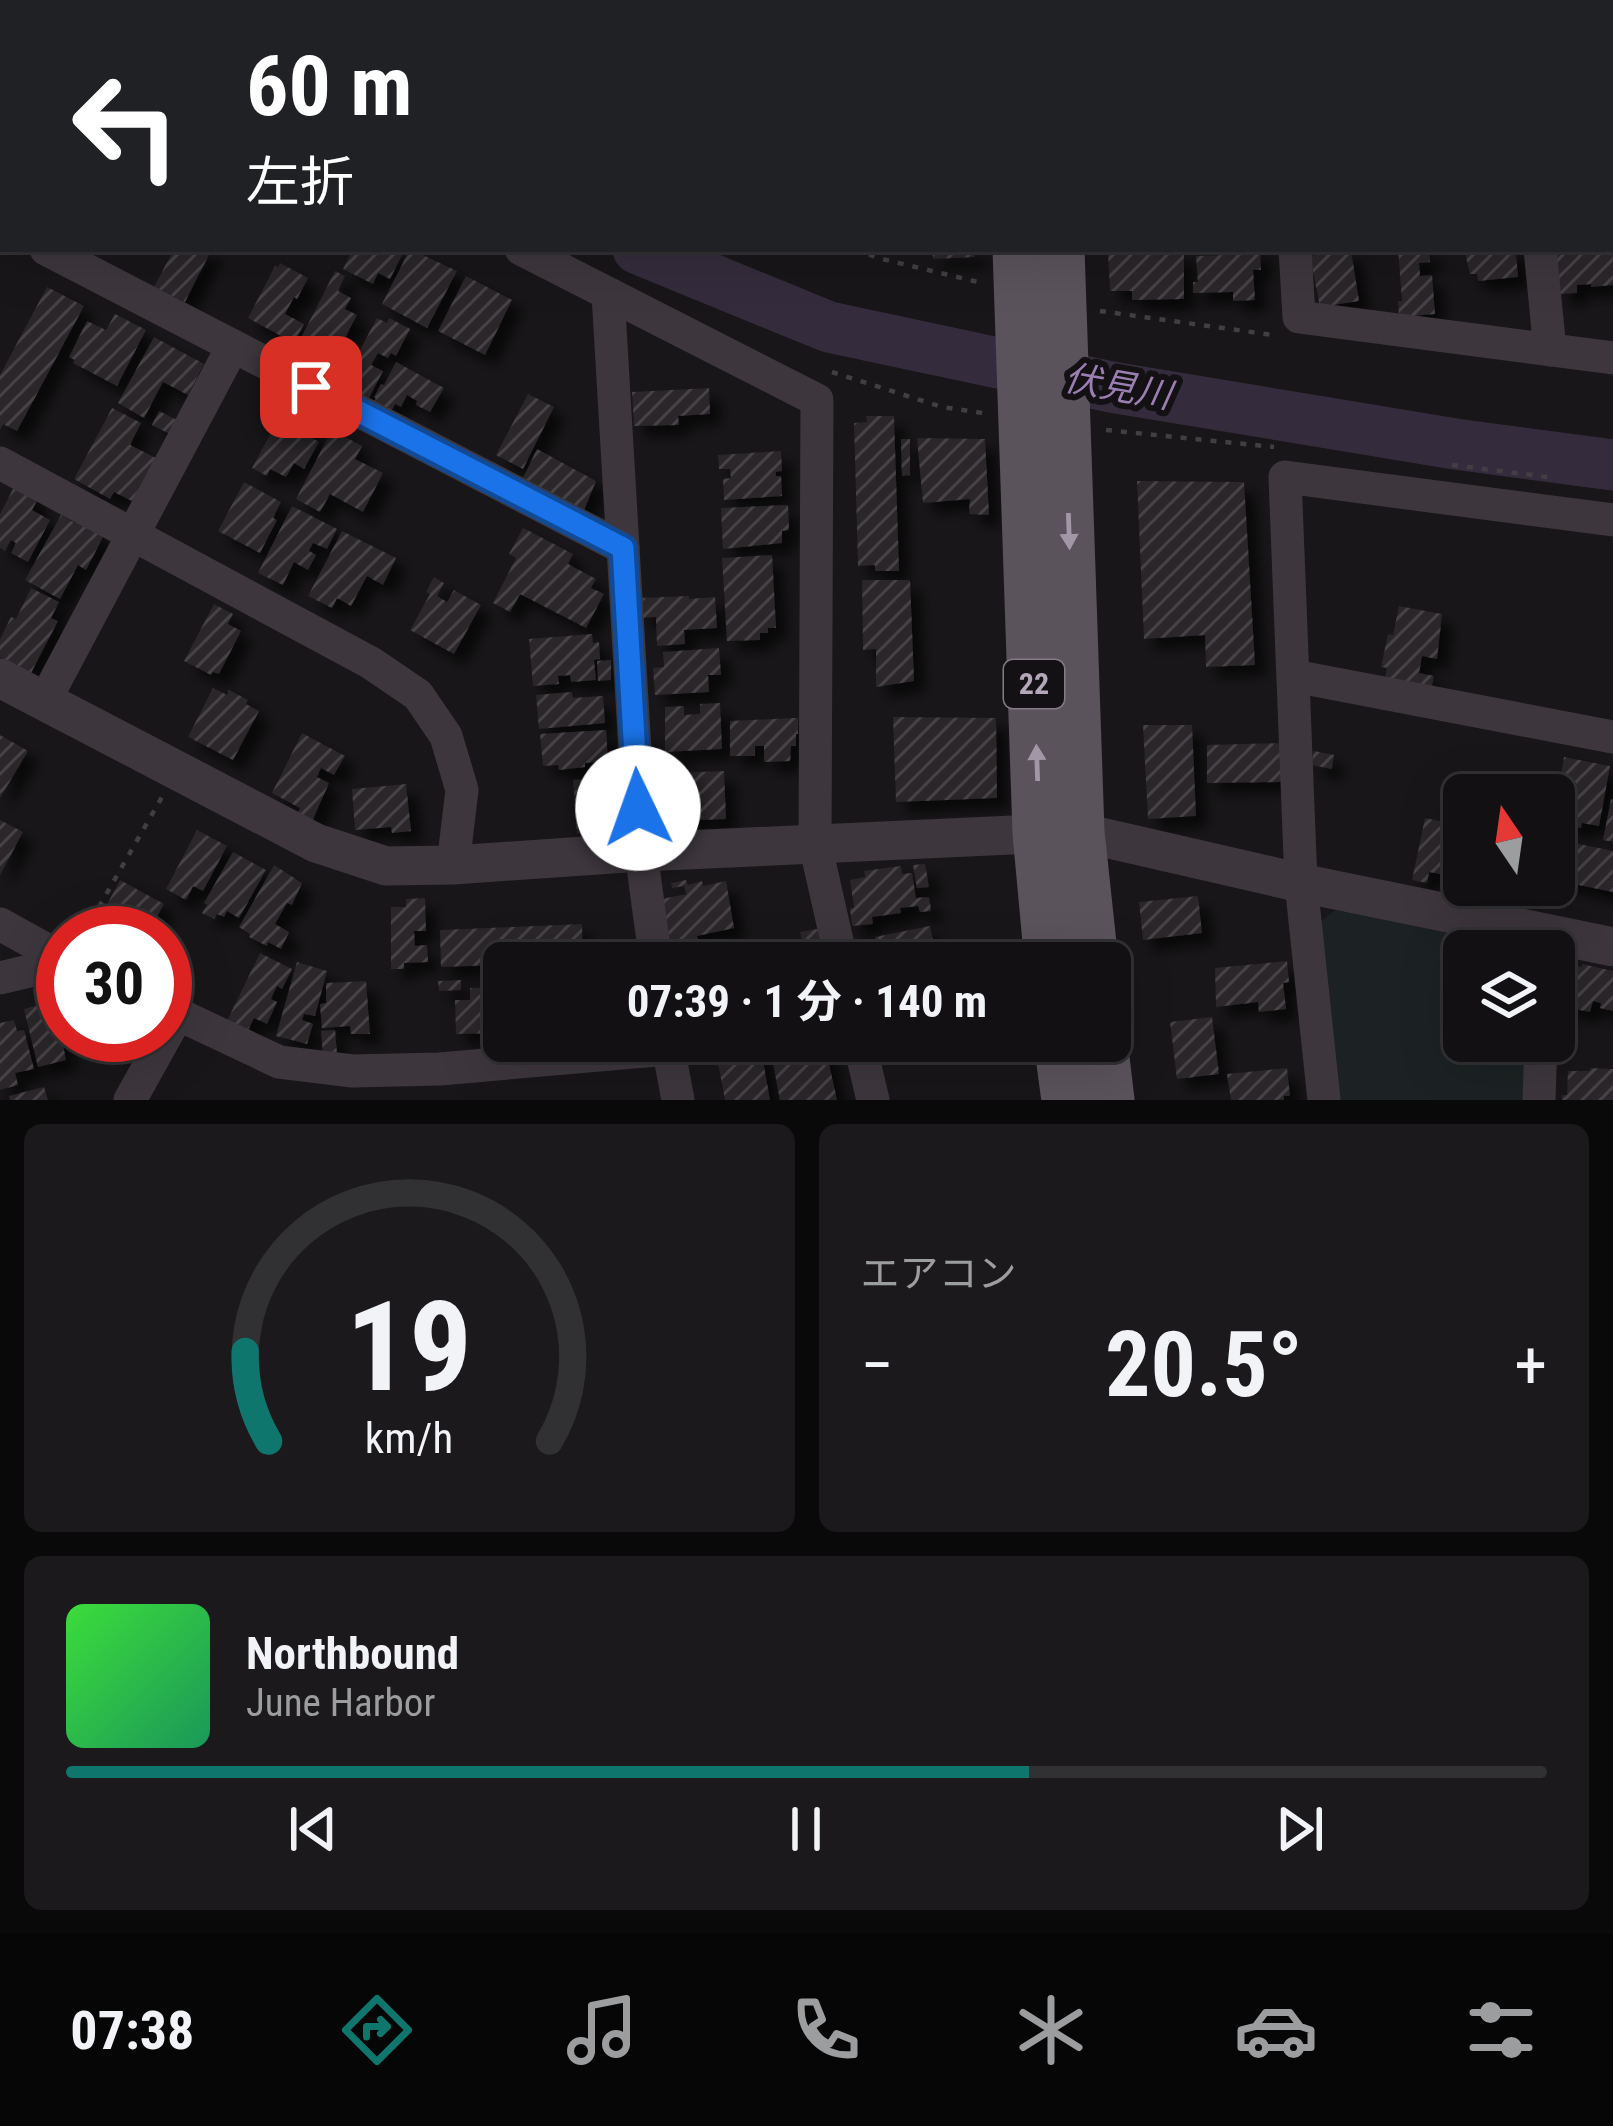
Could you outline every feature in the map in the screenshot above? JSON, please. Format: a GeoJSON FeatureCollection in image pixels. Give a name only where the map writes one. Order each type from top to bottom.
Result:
{"type":"FeatureCollection","features":[{"type":"Feature","properties":{"kind":"main road","name":"22"},"geometry":{"type":"LineString","coordinates":[[1051,942],[1059,832],[1044,409],[1029,287],[1057,252]]}},
{"type":"Feature","properties":{"kind":"main road","name":"22"},"geometry":{"type":"LineString","coordinates":[[1059,832],[1088,942]]}},
{"type":"Feature","properties":{"kind":"main road"},"geometry":{"type":"LineString","coordinates":[[1062,1062],[1067,1100]]}},
{"type":"Feature","properties":{"kind":"main road"},"geometry":{"type":"LineString","coordinates":[[1104,1062],[1109,1100]]}},
{"type":"Feature","properties":{"kind":"street"},"geometry":{"type":"LineString","coordinates":[[52,252],[623,548]]}},
{"type":"Feature","properties":{"kind":"street"},"geometry":{"type":"LineString","coordinates":[[527,252],[817,400],[814,844],[837,942]]}},
{"type":"Feature","properties":{"kind":"street"},"geometry":{"type":"LineString","coordinates":[[1295,252],[1299,317],[1613,358]]}},
{"type":"Feature","properties":{"kind":"street"},"geometry":{"type":"LineString","coordinates":[[1540,252],[1550,350]]}},
{"type":"Feature","properties":{"kind":"street"},"geometry":{"type":"LineString","coordinates":[[608,294],[640,852],[653,942]]}},
{"type":"Feature","properties":{"kind":"street"},"geometry":{"type":"LineString","coordinates":[[45,700],[233,346]]}},
{"type":"Feature","properties":{"kind":"street"},"geometry":{"type":"LineString","coordinates":[[0,464],[371,663],[418,695],[446,736],[462,790],[453,865]]}},
{"type":"Feature","properties":{"kind":"street"},"geometry":{"type":"LineString","coordinates":[[1324,1100],[1301,883],[1286,477],[1613,520]]}},
{"type":"Feature","properties":{"kind":"street"},"geometry":{"type":"LineString","coordinates":[[1294,676],[1613,737]]}},
{"type":"Feature","properties":{"kind":"street"},"geometry":{"type":"LineString","coordinates":[[0,678],[316,844],[386,866],[1059,832],[1495,930]]}},
{"type":"Feature","properties":{"kind":"street"},"geometry":{"type":"LineString","coordinates":[[0,924],[36,945]]}},
{"type":"Feature","properties":{"kind":"street"},"geometry":{"type":"LineString","coordinates":[[1575,944],[1613,946]]}},
{"type":"Feature","properties":{"kind":"street"},"geometry":{"type":"LineString","coordinates":[[0,978],[36,968]]}},
{"type":"Feature","properties":{"kind":"street"},"geometry":{"type":"LineString","coordinates":[[192,1021],[279,1062],[353,1071],[440,1070],[513,1062]]}},
{"type":"Feature","properties":{"kind":"street"},"geometry":{"type":"LineString","coordinates":[[130,1100],[148,1062]]}},
{"type":"Feature","properties":{"kind":"street"},"geometry":{"type":"LineString","coordinates":[[670,1062],[678,1100]]}},
{"type":"Feature","properties":{"kind":"street"},"geometry":{"type":"LineString","coordinates":[[864,1062],[873,1100]]}},
{"type":"Feature","properties":{"kind":"street"},"geometry":{"type":"LineString","coordinates":[[1539,1100],[1540,1062]]}},
{"type":"Feature","properties":{"kind":"path"},"geometry":{"type":"LineString","coordinates":[[863,252],[1029,287]]}},
{"type":"Feature","properties":{"kind":"path"},"geometry":{"type":"LineString","coordinates":[[99,906],[177,770]]}},
{"type":"Feature","properties":{"kind":"shaded area"},"geometry":{"type":"Polygon","coordinates":[[[1336,910],[1443,932],[1443,1062],[1528,1062],[1527,1100],[1339,1100],[1321,921],[1336,910]]]}},
{"type":"Feature","properties":{"kind":"building"},"geometry":{"type":"Polygon","coordinates":[[[172,252],[210,252],[185,302],[154,287],[172,252]]]}},
{"type":"Feature","properties":{"kind":"building"},"geometry":{"type":"Polygon","coordinates":[[[352,252],[404,252],[390,279],[378,273],[373,284],[343,269],[352,252]]]}},
{"type":"Feature","properties":{"kind":"building"},"geometry":{"type":"Polygon","coordinates":[[[408,252],[457,271],[427,328],[382,304],[408,252]]]}},
{"type":"Feature","properties":{"kind":"building"},"geometry":{"type":"Polygon","coordinates":[[[932,252],[974,252],[975,257],[933,259],[932,252]]]}},
{"type":"Feature","properties":{"kind":"building"},"geometry":{"type":"Polygon","coordinates":[[[1184,252],[1184,299],[1132,300],[1132,291],[1110,291],[1108,253],[1184,252]]]}},
{"type":"Feature","properties":{"kind":"building"},"geometry":{"type":"Polygon","coordinates":[[[1260,252],[1261,270],[1253,270],[1255,300],[1233,301],[1233,292],[1193,293],[1193,282],[1198,282],[1196,256],[1260,252]]]}},
{"type":"Feature","properties":{"kind":"building"},"geometry":{"type":"Polygon","coordinates":[[[1351,252],[1359,301],[1320,307],[1310,256],[1351,252]]]}},
{"type":"Feature","properties":{"kind":"building"},"geometry":{"type":"Polygon","coordinates":[[[1398,252],[1429,252],[1430,262],[1419,263],[1420,276],[1432,275],[1435,314],[1399,317],[1398,301],[1402,301],[1398,252]]]}},
{"type":"Feature","properties":{"kind":"building"},"geometry":{"type":"Polygon","coordinates":[[[1465,252],[1527,252],[1516,253],[1518,277],[1478,281],[1477,274],[1470,274],[1465,252]]]}},
{"type":"Feature","properties":{"kind":"building"},"geometry":{"type":"Polygon","coordinates":[[[1556,252],[1613,252],[1613,285],[1577,285],[1577,293],[1560,294],[1556,252]]]}},
{"type":"Feature","properties":{"kind":"building"},"geometry":{"type":"Polygon","coordinates":[[[280,263],[308,278],[285,314],[304,324],[294,343],[248,318],[280,263]]]}},
{"type":"Feature","properties":{"kind":"building"},"geometry":{"type":"Polygon","coordinates":[[[335,271],[345,276],[338,291],[351,298],[345,309],[357,315],[334,359],[299,342],[335,271]]]}},
{"type":"Feature","properties":{"kind":"building"},"geometry":{"type":"Polygon","coordinates":[[[466,276],[512,300],[485,355],[438,331],[466,276]]]}},
{"type":"Feature","properties":{"kind":"building"},"geometry":{"type":"Polygon","coordinates":[[[47,287],[84,306],[17,431],[3,424],[0,430],[0,375],[47,287]]]}},
{"type":"Feature","properties":{"kind":"building"},"geometry":{"type":"Polygon","coordinates":[[[115,314],[146,330],[117,386],[69,357],[87,321],[106,330],[115,314]]]}},
{"type":"Feature","properties":{"kind":"building"},"geometry":{"type":"Polygon","coordinates":[[[377,318],[387,323],[389,318],[410,329],[396,356],[378,353],[371,365],[383,371],[368,400],[341,386],[377,318]]]}},
{"type":"Feature","properties":{"kind":"building"},"geometry":{"type":"Polygon","coordinates":[[[154,337],[204,364],[188,395],[163,382],[144,418],[118,403],[154,337]]]}},
{"type":"Feature","properties":{"kind":"building"},"geometry":{"type":"Polygon","coordinates":[[[396,362],[444,388],[430,412],[407,395],[388,417],[371,408],[396,362]]]}},
{"type":"Feature","properties":{"kind":"building"},"geometry":{"type":"Polygon","coordinates":[[[709,388],[710,414],[678,416],[679,425],[634,426],[632,392],[709,388]]]}},
{"type":"Feature","properties":{"kind":"building"},"geometry":{"type":"Polygon","coordinates":[[[528,394],[554,407],[523,469],[496,455],[528,394]]]}},
{"type":"Feature","properties":{"kind":"building"},"geometry":{"type":"Polygon","coordinates":[[[112,408],[141,423],[130,445],[156,458],[132,501],[114,492],[110,499],[74,479],[112,408]]]}},
{"type":"Feature","properties":{"kind":"building"},"geometry":{"type":"Polygon","coordinates":[[[283,410],[298,418],[295,424],[319,442],[304,469],[294,463],[286,477],[270,469],[267,476],[252,468],[283,410]]]}},
{"type":"Feature","properties":{"kind":"building"},"geometry":{"type":"Polygon","coordinates":[[[159,411],[177,420],[170,434],[152,425],[159,411]]]}},
{"type":"Feature","properties":{"kind":"building"},"geometry":{"type":"Polygon","coordinates":[[[866,416],[894,416],[899,571],[858,566],[854,423],[867,422],[866,416]]]}},
{"type":"Feature","properties":{"kind":"building"},"geometry":{"type":"Polygon","coordinates":[[[332,430],[362,446],[355,459],[383,473],[363,512],[330,494],[320,512],[296,499],[332,430]]]}},
{"type":"Feature","properties":{"kind":"building"},"geometry":{"type":"Polygon","coordinates":[[[917,438],[985,439],[989,515],[969,514],[970,499],[923,503],[917,438]]]}},
{"type":"Feature","properties":{"kind":"building"},"geometry":{"type":"Polygon","coordinates":[[[901,439],[910,439],[910,475],[902,476],[901,439]]]}},
{"type":"Feature","properties":{"kind":"building"},"geometry":{"type":"Polygon","coordinates":[[[537,449],[596,481],[581,518],[520,484],[537,449]]]}},
{"type":"Feature","properties":{"kind":"building"},"geometry":{"type":"Polygon","coordinates":[[[781,451],[782,471],[776,476],[781,476],[782,496],[724,500],[723,479],[731,478],[730,469],[719,469],[718,455],[781,451]]]}},
{"type":"Feature","properties":{"kind":"building"},"geometry":{"type":"Polygon","coordinates":[[[1137,481],[1244,482],[1255,665],[1206,667],[1205,635],[1144,639],[1137,481]]]}},
{"type":"Feature","properties":{"kind":"building"},"geometry":{"type":"Polygon","coordinates":[[[244,482],[281,502],[260,553],[218,531],[244,482]]]}},
{"type":"Feature","properties":{"kind":"building"},"geometry":{"type":"Polygon","coordinates":[[[15,485],[39,497],[32,510],[50,520],[28,562],[11,553],[16,543],[11,540],[5,551],[0,548],[0,514],[15,485]]]}},
{"type":"Feature","properties":{"kind":"building"},"geometry":{"type":"Polygon","coordinates":[[[788,505],[789,530],[782,531],[782,543],[723,549],[721,508],[788,505]]]}},
{"type":"Feature","properties":{"kind":"building"},"geometry":{"type":"Polygon","coordinates":[[[292,506],[337,529],[327,549],[313,543],[309,551],[316,555],[308,570],[294,562],[283,585],[258,573],[292,506]]]}},
{"type":"Feature","properties":{"kind":"building"},"geometry":{"type":"Polygon","coordinates":[[[79,514],[103,537],[86,570],[78,565],[60,599],[25,580],[61,515],[75,523],[79,514]]]}},
{"type":"Feature","properties":{"kind":"building"},"geometry":{"type":"Polygon","coordinates":[[[523,528],[573,554],[568,564],[596,579],[591,588],[604,594],[586,628],[520,594],[510,612],[493,603],[516,558],[509,554],[523,528]]]}},
{"type":"Feature","properties":{"kind":"building"},"geometry":{"type":"Polygon","coordinates":[[[342,531],[396,558],[383,585],[367,576],[351,606],[337,598],[332,608],[308,596],[342,531]]]}},
{"type":"Feature","properties":{"kind":"building"},"geometry":{"type":"Polygon","coordinates":[[[772,555],[776,628],[760,633],[760,640],[727,641],[722,558],[772,555]]]}},
{"type":"Feature","properties":{"kind":"building"},"geometry":{"type":"Polygon","coordinates":[[[434,577],[444,583],[437,596],[447,602],[454,590],[481,605],[454,654],[410,630],[434,577]]]}},
{"type":"Feature","properties":{"kind":"building"},"geometry":{"type":"Polygon","coordinates":[[[862,580],[910,580],[914,681],[876,687],[876,649],[863,650],[862,580]]]}},
{"type":"Feature","properties":{"kind":"building"},"geometry":{"type":"Polygon","coordinates":[[[31,588],[59,602],[51,618],[58,621],[31,673],[0,657],[0,639],[31,588]]]}},
{"type":"Feature","properties":{"kind":"building"},"geometry":{"type":"Polygon","coordinates":[[[715,597],[717,628],[684,630],[685,644],[657,646],[656,617],[640,618],[639,598],[715,597]]]}},
{"type":"Feature","properties":{"kind":"building"},"geometry":{"type":"Polygon","coordinates":[[[214,604],[233,614],[228,624],[241,631],[219,674],[211,675],[184,661],[214,604]]]}},
{"type":"Feature","properties":{"kind":"building"},"geometry":{"type":"Polygon","coordinates":[[[1399,606],[1442,614],[1437,659],[1422,656],[1419,673],[1434,676],[1429,701],[1385,677],[1387,668],[1381,667],[1399,606]]]}},
{"type":"Feature","properties":{"kind":"building"},"geometry":{"type":"Polygon","coordinates":[[[592,634],[593,643],[599,642],[596,680],[571,682],[570,675],[558,676],[559,684],[533,686],[529,639],[592,634]]]}},
{"type":"Feature","properties":{"kind":"building"},"geometry":{"type":"Polygon","coordinates":[[[719,648],[721,675],[708,675],[709,692],[655,695],[653,668],[664,667],[663,652],[719,648]]]}},
{"type":"Feature","properties":{"kind":"building"},"geometry":{"type":"Polygon","coordinates":[[[611,660],[611,680],[598,681],[597,661],[611,660]]]}},
{"type":"Feature","properties":{"kind":"building"},"geometry":{"type":"Polygon","coordinates":[[[213,688],[227,695],[229,690],[259,711],[233,760],[188,737],[213,688]]]}},
{"type":"Feature","properties":{"kind":"building"},"geometry":{"type":"Polygon","coordinates":[[[572,692],[573,698],[603,696],[605,723],[539,729],[536,695],[572,692]]]}},
{"type":"Feature","properties":{"kind":"building"},"geometry":{"type":"Polygon","coordinates":[[[720,703],[722,749],[665,752],[665,707],[684,706],[684,715],[700,714],[700,704],[720,703]]]}},
{"type":"Feature","properties":{"kind":"building"},"geometry":{"type":"Polygon","coordinates":[[[893,717],[996,718],[997,798],[896,802],[893,717]]]}},
{"type":"Feature","properties":{"kind":"building"},"geometry":{"type":"Polygon","coordinates":[[[798,718],[790,761],[764,762],[764,746],[755,746],[755,756],[730,756],[730,721],[798,718]]]}},
{"type":"Feature","properties":{"kind":"building"},"geometry":{"type":"Polygon","coordinates":[[[1143,725],[1192,725],[1196,816],[1148,819],[1143,725]]]}},
{"type":"Feature","properties":{"kind":"building"},"geometry":{"type":"Polygon","coordinates":[[[606,730],[608,761],[559,770],[558,765],[543,766],[540,734],[606,730]]]}},
{"type":"Feature","properties":{"kind":"building"},"geometry":{"type":"Polygon","coordinates":[[[302,733],[345,756],[334,775],[321,768],[317,777],[329,783],[310,826],[295,818],[300,808],[272,793],[302,733]]]}},
{"type":"Feature","properties":{"kind":"building"},"geometry":{"type":"Polygon","coordinates":[[[0,735],[28,751],[0,798],[0,735]]]}},
{"type":"Feature","properties":{"kind":"building"},"geometry":{"type":"Polygon","coordinates":[[[1283,743],[1284,782],[1207,783],[1207,745],[1283,743]]]}},
{"type":"Feature","properties":{"kind":"building"},"geometry":{"type":"Polygon","coordinates":[[[1314,751],[1334,755],[1332,769],[1311,765],[1314,751]]]}},
{"type":"Feature","properties":{"kind":"building"},"geometry":{"type":"Polygon","coordinates":[[[1564,757],[1610,766],[1599,826],[1582,823],[1581,828],[1575,827],[1575,774],[1561,774],[1564,757]]]}},
{"type":"Feature","properties":{"kind":"building"},"geometry":{"type":"Polygon","coordinates":[[[724,771],[726,819],[675,821],[674,805],[649,806],[648,774],[724,771]]]}},
{"type":"Feature","properties":{"kind":"building"},"geometry":{"type":"Polygon","coordinates":[[[615,777],[612,831],[577,834],[573,780],[615,777]]]}},
{"type":"Feature","properties":{"kind":"building"},"geometry":{"type":"Polygon","coordinates":[[[406,784],[411,831],[392,833],[391,827],[355,830],[352,789],[406,784]]]}},
{"type":"Feature","properties":{"kind":"building"},"geometry":{"type":"Polygon","coordinates":[[[1613,800],[1613,842],[1603,840],[1613,800]]]}},
{"type":"Feature","properties":{"kind":"building"},"geometry":{"type":"Polygon","coordinates":[[[1425,818],[1443,822],[1443,875],[1429,872],[1427,883],[1412,880],[1425,818]]]}},
{"type":"Feature","properties":{"kind":"building"},"geometry":{"type":"Polygon","coordinates":[[[0,820],[23,832],[0,875],[0,820]]]}},
{"type":"Feature","properties":{"kind":"building"},"geometry":{"type":"Polygon","coordinates":[[[197,830],[227,846],[203,891],[193,886],[186,900],[166,889],[197,830]]]}},
{"type":"Feature","properties":{"kind":"building"},"geometry":{"type":"Polygon","coordinates":[[[1575,843],[1613,851],[1613,892],[1575,884],[1575,843]]]}},
{"type":"Feature","properties":{"kind":"building"},"geometry":{"type":"Polygon","coordinates":[[[233,852],[266,870],[239,918],[227,911],[214,919],[202,913],[204,903],[233,852]]]}},
{"type":"Feature","properties":{"kind":"building"},"geometry":{"type":"Polygon","coordinates":[[[925,864],[929,887],[917,888],[913,865],[925,864]]]}},
{"type":"Feature","properties":{"kind":"building"},"geometry":{"type":"Polygon","coordinates":[[[274,865],[302,883],[292,905],[287,903],[275,924],[289,932],[281,949],[249,937],[239,927],[274,865]]]}},
{"type":"Feature","properties":{"kind":"building"},"geometry":{"type":"Polygon","coordinates":[[[901,866],[902,874],[912,873],[916,898],[929,897],[931,911],[920,912],[918,906],[900,908],[901,913],[872,917],[873,924],[852,926],[850,880],[865,877],[864,871],[901,866]]]}},
{"type":"Feature","properties":{"kind":"building"},"geometry":{"type":"Polygon","coordinates":[[[120,880],[164,904],[163,906],[106,906],[120,880]]]}},
{"type":"Feature","properties":{"kind":"building"},"geometry":{"type":"Polygon","coordinates":[[[702,881],[703,886],[726,881],[734,928],[697,936],[698,942],[670,942],[662,899],[686,894],[684,886],[672,888],[671,883],[702,881]]]}},
{"type":"Feature","properties":{"kind":"building"},"geometry":{"type":"Polygon","coordinates":[[[1198,896],[1202,933],[1143,940],[1139,902],[1198,896]]]}},
{"type":"Feature","properties":{"kind":"building"},"geometry":{"type":"Polygon","coordinates":[[[425,898],[426,931],[414,931],[415,946],[427,945],[428,962],[391,969],[391,907],[406,907],[406,899],[425,898]]]}},
{"type":"Feature","properties":{"kind":"building"},"geometry":{"type":"Polygon","coordinates":[[[582,924],[582,942],[483,942],[483,966],[441,967],[440,930],[582,924]]]}},
{"type":"Feature","properties":{"kind":"building"},"geometry":{"type":"Polygon","coordinates":[[[930,926],[933,942],[876,942],[875,937],[930,926]]]}},
{"type":"Feature","properties":{"kind":"building"},"geometry":{"type":"Polygon","coordinates":[[[823,928],[825,942],[802,942],[800,932],[823,928]]]}},
{"type":"Feature","properties":{"kind":"building"},"geometry":{"type":"Polygon","coordinates":[[[260,953],[292,969],[271,999],[277,1002],[267,1024],[254,1018],[246,1034],[226,1023],[260,953]]]}},
{"type":"Feature","properties":{"kind":"building"},"geometry":{"type":"Polygon","coordinates":[[[1287,961],[1286,1009],[1259,1012],[1258,1002],[1216,1007],[1215,968],[1287,961]]]}},
{"type":"Feature","properties":{"kind":"building"},"geometry":{"type":"Polygon","coordinates":[[[297,962],[327,971],[315,1016],[304,1014],[302,1020],[313,1024],[307,1044],[276,1036],[297,962]]]}},
{"type":"Feature","properties":{"kind":"building"},"geometry":{"type":"Polygon","coordinates":[[[1575,965],[1613,971],[1613,1011],[1593,1001],[1590,1012],[1575,1009],[1575,965]]]}},
{"type":"Feature","properties":{"kind":"building"},"geometry":{"type":"Polygon","coordinates":[[[461,980],[461,990],[439,991],[438,981],[461,980]]]}},
{"type":"Feature","properties":{"kind":"building"},"geometry":{"type":"Polygon","coordinates":[[[366,981],[370,1034],[351,1034],[350,1026],[322,1028],[320,1004],[326,1003],[326,983],[366,981]]]}},
{"type":"Feature","properties":{"kind":"building"},"geometry":{"type":"Polygon","coordinates":[[[470,988],[483,988],[483,1033],[456,1034],[455,1000],[470,1000],[470,988]]]}},
{"type":"Feature","properties":{"kind":"building"},"geometry":{"type":"Polygon","coordinates":[[[36,1006],[36,1059],[24,1009],[36,1006]]]}},
{"type":"Feature","properties":{"kind":"building"},"geometry":{"type":"Polygon","coordinates":[[[1212,1017],[1219,1074],[1177,1079],[1170,1022],[1212,1017]]]}},
{"type":"Feature","properties":{"kind":"building"},"geometry":{"type":"Polygon","coordinates":[[[14,1020],[17,1031],[24,1030],[34,1069],[15,1073],[18,1085],[0,1090],[0,1023],[14,1020]]]}},
{"type":"Feature","properties":{"kind":"building"},"geometry":{"type":"Polygon","coordinates":[[[335,1030],[337,1054],[323,1055],[321,1031],[335,1030]]]}},
{"type":"Feature","properties":{"kind":"building"},"geometry":{"type":"Polygon","coordinates":[[[718,1062],[763,1062],[770,1100],[725,1100],[718,1062]]]}},
{"type":"Feature","properties":{"kind":"building"},"geometry":{"type":"Polygon","coordinates":[[[773,1062],[829,1062],[837,1100],[780,1100],[773,1062]]]}},
{"type":"Feature","properties":{"kind":"building"},"geometry":{"type":"Polygon","coordinates":[[[1287,1068],[1290,1096],[1284,1100],[1231,1100],[1227,1074],[1287,1068]]]}},
{"type":"Feature","properties":{"kind":"building"},"geometry":{"type":"Polygon","coordinates":[[[1613,1069],[1613,1100],[1562,1100],[1567,1095],[1568,1071],[1613,1069]]]}},
{"type":"Feature","properties":{"kind":"building"},"geometry":{"type":"Polygon","coordinates":[[[44,1087],[48,1100],[10,1100],[9,1096],[44,1087]]]}},
{"type":"Feature","properties":{"kind":"waterway","name":"伏見川"},"geometry":{"type":"LineString","coordinates":[[645,252],[829,327],[1111,387],[1613,465]]}},
{"type":"Feature","properties":{"kind":"route"},"geometry":{"type":"LineString","coordinates":[[311,387],[623,548],[638,808]]}}]}
